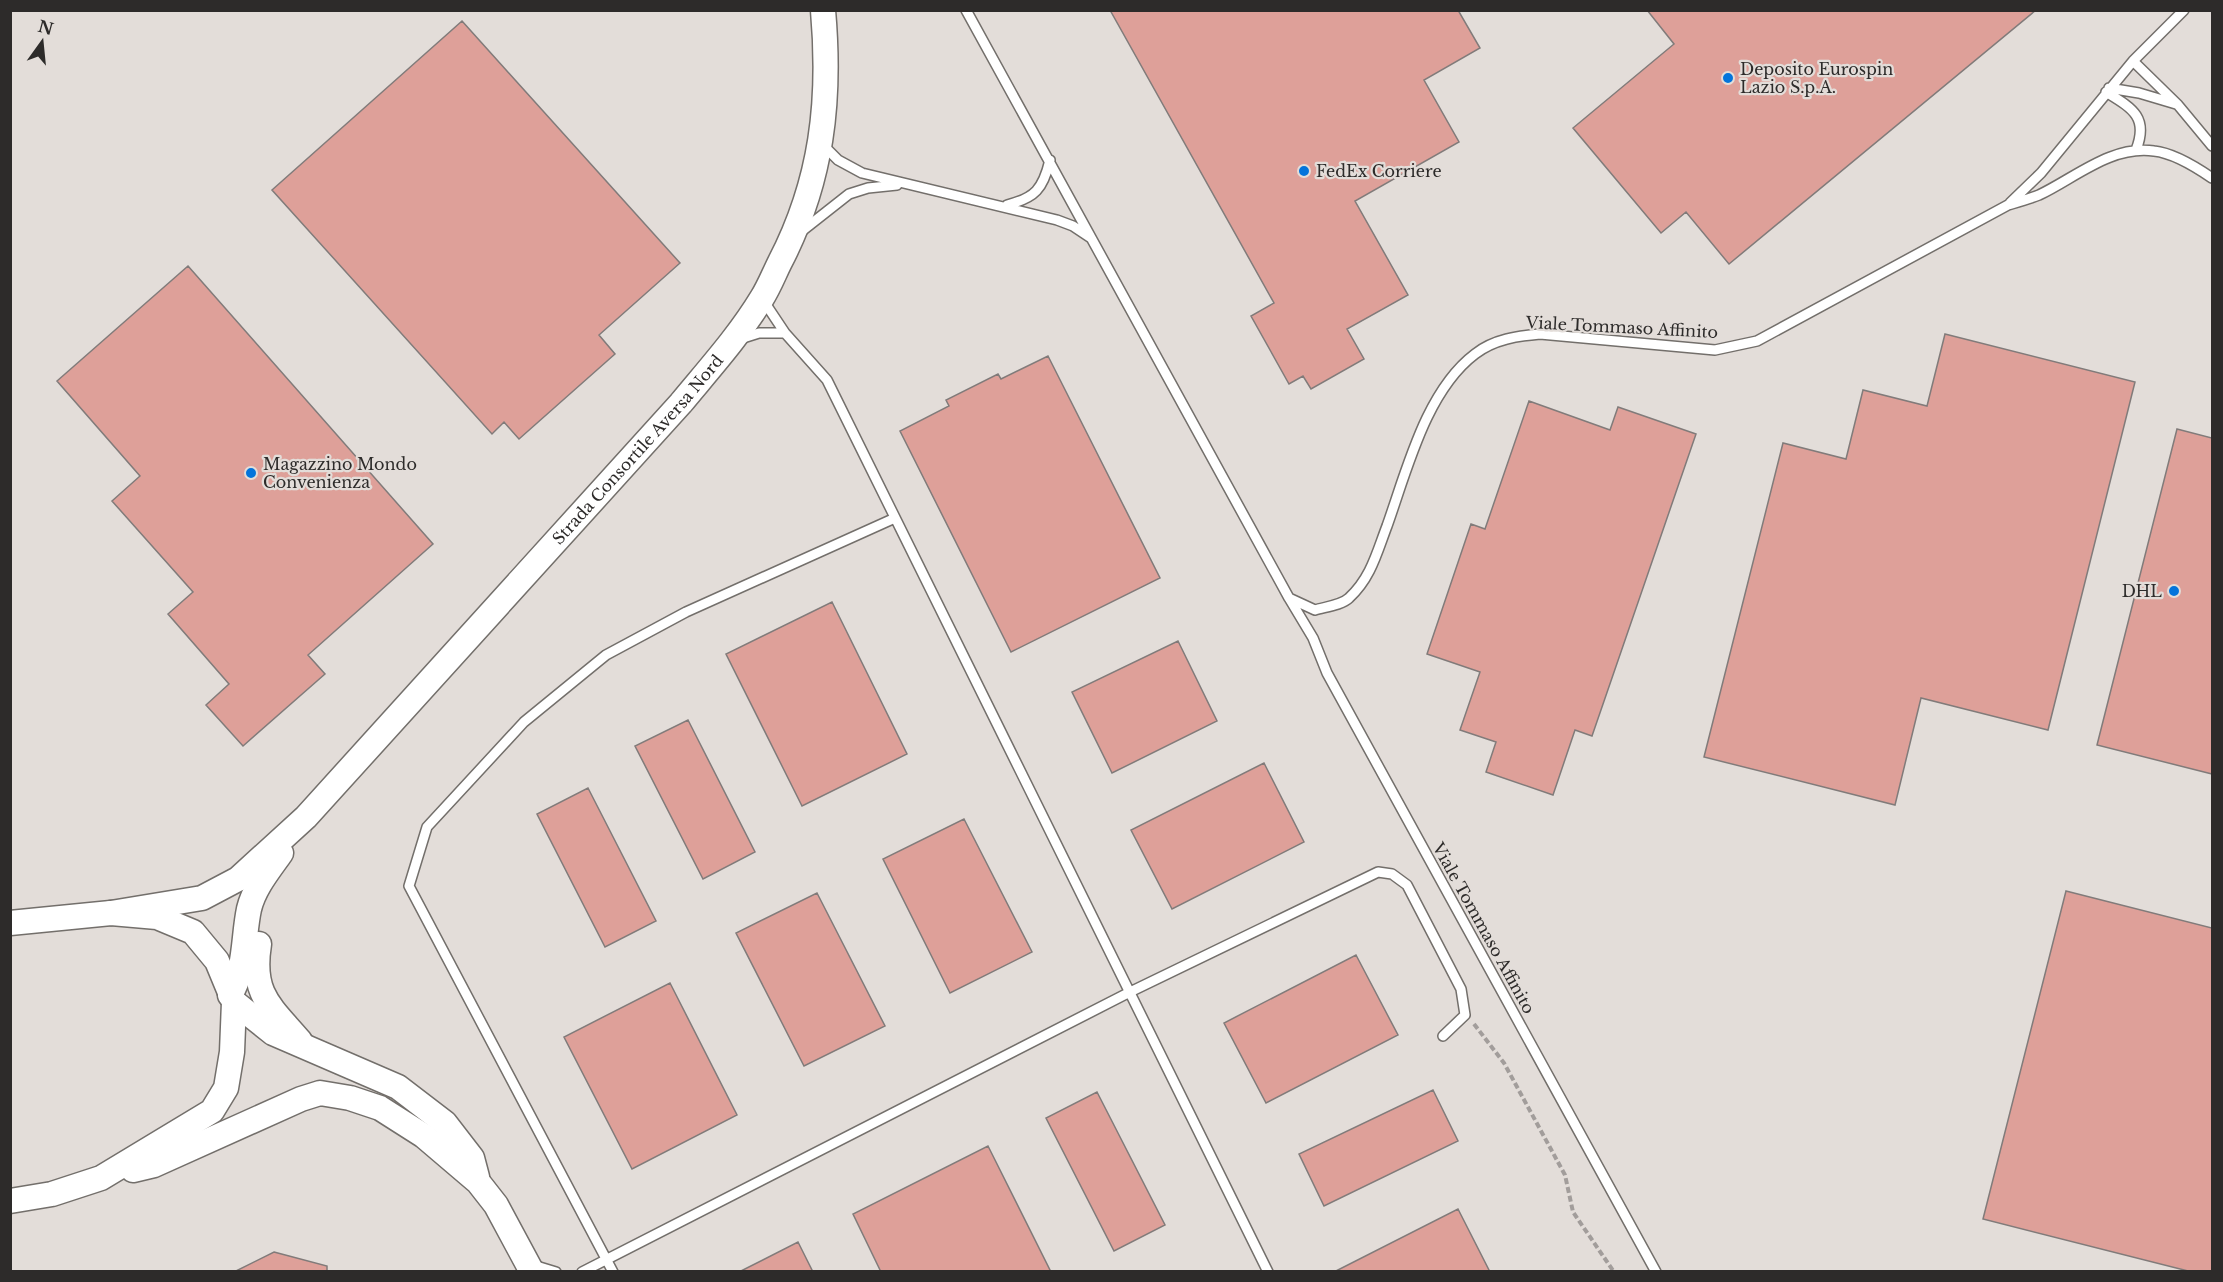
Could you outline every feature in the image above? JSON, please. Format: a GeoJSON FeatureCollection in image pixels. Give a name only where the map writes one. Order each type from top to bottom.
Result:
{"type":"FeatureCollection","features":[{"type":"Feature","properties":{"kind":"street","name":"Strada Consortile Aversa Nord"},"geometry":{"type":"LineString","coordinates":[[111,913],[202,898],[238,879],[306,817],[681,403],[732,341],[762,298],[792,239],[814,176],[821,143],[826,98],[823,10]]}},
{"type":"Feature","properties":{"kind":"street","name":"Strada Consortile Aversa Nord"},"geometry":{"type":"LineString","coordinates":[[232,999],[240,969],[249,907],[257,888],[306,817]]}},
{"type":"Feature","properties":{"kind":"street"},"geometry":{"type":"LineString","coordinates":[[264,878],[265,903],[256,975],[264,1000],[306,1047]]}},
{"type":"Feature","properties":{"kind":"street"},"geometry":{"type":"LineString","coordinates":[[10,923],[111,913],[158,917],[193,932],[217,961],[232,999],[232,1052],[226,1088],[212,1111],[101,1178]]}},
{"type":"Feature","properties":{"kind":"street"},"geometry":{"type":"LineString","coordinates":[[232,999],[273,1033],[398,1087],[445,1123],[472,1158],[478,1182]]}},
{"type":"Feature","properties":{"kind":"street"},"geometry":{"type":"LineString","coordinates":[[10,1201],[52,1194],[101,1178],[154,1165],[301,1099],[320,1094],[350,1098],[380,1108],[424,1136],[478,1182],[496,1205],[530,1268]]}},
{"type":"Feature","properties":{"kind":"lane","name":"Viale Tommaso Affinito"},"geometry":{"type":"LineString","coordinates":[[966,10],[1313,638],[1327,674],[1656,1272]]}},
{"type":"Feature","properties":{"kind":"lane","name":"Viale Tommaso Affinito"},"geometry":{"type":"LineString","coordinates":[[2008,205],[2041,174],[2133,61],[2184,10]]}},
{"type":"Feature","properties":{"kind":"lane"},"geometry":{"type":"LineString","coordinates":[[2133,61],[2178,105],[2212,146]]}},
{"type":"Feature","properties":{"kind":"lane"},"geometry":{"type":"LineString","coordinates":[[2108,90],[2139,93],[2178,105]]}},
{"type":"Feature","properties":{"kind":"lane"},"geometry":{"type":"LineString","coordinates":[[2108,90],[2138,117],[2141,136],[2136,150]]}},
{"type":"Feature","properties":{"kind":"lane","name":"Viale Tommaso Affinito"},"geometry":{"type":"LineString","coordinates":[[821,143],[838,160],[862,173],[906,185],[1004,205],[1073,226],[1093,240]]}},
{"type":"Feature","properties":{"kind":"lane","name":"Viale Tommaso Affinito"},"geometry":{"type":"LineString","coordinates":[[1289,598],[1316,610],[1348,600],[1369,575],[1413,452],[1436,401],[1455,373],[1477,352],[1512,336],[1540,334],[1715,350],[1757,341],[2008,205],[2037,195],[2114,155],[2136,150],[2156,151],[2181,160],[2212,178]]}},
{"type":"Feature","properties":{"kind":"lane"},"geometry":{"type":"LineString","coordinates":[[1004,205],[1027,200],[1043,182],[1050,160]]}},
{"type":"Feature","properties":{"kind":"lane","name":"Viale Tommaso Affinito"},"geometry":{"type":"LineString","coordinates":[[792,239],[849,194],[868,188],[906,185]]}},
{"type":"Feature","properties":{"kind":"lane"},"geometry":{"type":"LineString","coordinates":[[762,298],[785,333],[827,380],[1268,1272]]}},
{"type":"Feature","properties":{"kind":"lane"},"geometry":{"type":"LineString","coordinates":[[732,341],[759,333],[785,333]]}},
{"type":"Feature","properties":{"kind":"lane"},"geometry":{"type":"LineString","coordinates":[[613,1272],[409,886],[427,827],[524,722],[606,655],[686,612],[895,518]]}},
{"type":"Feature","properties":{"kind":"lane"},"geometry":{"type":"LineString","coordinates":[[582,1272],[1130,992],[1378,872],[1392,874],[1407,885],[1461,989],[1465,1016],[1443,1036]]}},
{"type":"Feature","properties":{"kind":"lane"},"geometry":{"type":"LineString","coordinates":[[530,1268],[556,1272]]}},
{"type":"Feature","properties":{"kind":"path"},"geometry":{"type":"LineString","coordinates":[[1465,1016],[1480,1031],[1504,1063],[1564,1175],[1573,1212],[1614,1272]]}},
{"type":"Feature","properties":{"kind":"building","name":"FedEx Corriere"},"geometry":{"type":"Polygon","coordinates":[[[1110,10],[1458,10],[1480,48],[1424,80],[1459,142],[1355,201],[1408,295],[1347,329],[1364,359],[1311,389],[1303,376],[1289,384],[1251,316],[1274,303],[1110,10]]]}},
{"type":"Feature","properties":{"kind":"building"},"geometry":{"type":"Polygon","coordinates":[[[1647,10],[2036,10],[1729,264],[1686,212],[1661,233],[1573,128],[1674,44],[1647,10]]]}},
{"type":"Feature","properties":{"kind":"building"},"geometry":{"type":"Polygon","coordinates":[[[462,21],[680,263],[599,335],[615,354],[519,439],[504,422],[492,434],[272,190],[462,21]]]}},
{"type":"Feature","properties":{"kind":"building"},"geometry":{"type":"Polygon","coordinates":[[[188,266],[433,544],[308,655],[325,674],[243,746],[206,705],[229,684],[168,614],[193,592],[112,501],[140,476],[57,381],[188,266]]]}},
{"type":"Feature","properties":{"kind":"building"},"geometry":{"type":"Polygon","coordinates":[[[1945,334],[2135,382],[2048,730],[1921,698],[1895,805],[1704,757],[1783,443],[1846,459],[1863,390],[1927,406],[1945,334]]]}},
{"type":"Feature","properties":{"kind":"building"},"geometry":{"type":"Polygon","coordinates":[[[1048,356],[1160,578],[1011,652],[900,431],[949,406],[946,400],[998,374],[1001,379],[1048,356]]]}},
{"type":"Feature","properties":{"kind":"building"},"geometry":{"type":"Polygon","coordinates":[[[1529,401],[1610,430],[1618,407],[1696,434],[1592,736],[1575,730],[1553,795],[1486,772],[1496,742],[1460,730],[1480,672],[1427,654],[1471,524],[1485,529],[1529,401]]]}},
{"type":"Feature","properties":{"kind":"building","name":"DHL"},"geometry":{"type":"Polygon","coordinates":[[[2177,429],[2212,438],[2212,774],[2097,745],[2177,429]]]}},
{"type":"Feature","properties":{"kind":"building"},"geometry":{"type":"Polygon","coordinates":[[[832,602],[907,754],[802,806],[726,654],[832,602]]]}},
{"type":"Feature","properties":{"kind":"building"},"geometry":{"type":"Polygon","coordinates":[[[1178,641],[1217,721],[1112,773],[1072,692],[1178,641]]]}},
{"type":"Feature","properties":{"kind":"building"},"geometry":{"type":"Polygon","coordinates":[[[688,720],[755,852],[703,879],[635,746],[688,720]]]}},
{"type":"Feature","properties":{"kind":"building"},"geometry":{"type":"Polygon","coordinates":[[[1264,763],[1304,842],[1172,909],[1131,830],[1264,763]]]}},
{"type":"Feature","properties":{"kind":"building"},"geometry":{"type":"Polygon","coordinates":[[[588,788],[656,921],[605,947],[537,814],[588,788]]]}},
{"type":"Feature","properties":{"kind":"building"},"geometry":{"type":"Polygon","coordinates":[[[964,819],[1032,952],[950,993],[883,859],[964,819]]]}},
{"type":"Feature","properties":{"kind":"building"},"geometry":{"type":"Polygon","coordinates":[[[2066,891],[2212,928],[2212,1272],[2192,1272],[1983,1219],[2066,891]]]}},
{"type":"Feature","properties":{"kind":"building"},"geometry":{"type":"Polygon","coordinates":[[[817,893],[885,1026],[804,1066],[736,933],[817,893]]]}},
{"type":"Feature","properties":{"kind":"building"},"geometry":{"type":"Polygon","coordinates":[[[1356,955],[1398,1035],[1266,1103],[1224,1023],[1356,955]]]}},
{"type":"Feature","properties":{"kind":"building"},"geometry":{"type":"Polygon","coordinates":[[[670,983],[737,1115],[632,1169],[564,1037],[670,983]]]}},
{"type":"Feature","properties":{"kind":"building"},"geometry":{"type":"Polygon","coordinates":[[[1433,1090],[1458,1141],[1324,1206],[1299,1154],[1433,1090]]]}},
{"type":"Feature","properties":{"kind":"building"},"geometry":{"type":"Polygon","coordinates":[[[1097,1092],[1165,1225],[1114,1251],[1046,1118],[1097,1092]]]}},
{"type":"Feature","properties":{"kind":"building"},"geometry":{"type":"Polygon","coordinates":[[[988,1146],[1051,1272],[881,1272],[853,1214],[988,1146]]]}},
{"type":"Feature","properties":{"kind":"building"},"geometry":{"type":"Polygon","coordinates":[[[1458,1209],[1490,1272],[1334,1272],[1458,1209]]]}},
{"type":"Feature","properties":{"kind":"building"},"geometry":{"type":"Polygon","coordinates":[[[798,1242],[813,1272],[739,1272],[798,1242]]]}},
{"type":"Feature","properties":{"kind":"building"},"geometry":{"type":"Polygon","coordinates":[[[274,1252],[327,1266],[327,1272],[234,1272],[274,1252]]]}},
{"type":"Feature","properties":{"kind":"place","name":"Deposito Eurospin Lazio S.p.A."},"geometry":{"type":"Point","coordinates":[1728,78]}},
{"type":"Feature","properties":{"kind":"place","name":"FedEx Corriere"},"geometry":{"type":"Point","coordinates":[1304,171]}},
{"type":"Feature","properties":{"kind":"place","name":"Magazzino Mondo Convenienza"},"geometry":{"type":"Point","coordinates":[251,473]}},
{"type":"Feature","properties":{"kind":"place","name":"DHL"},"geometry":{"type":"Point","coordinates":[2174,591]}}]}
